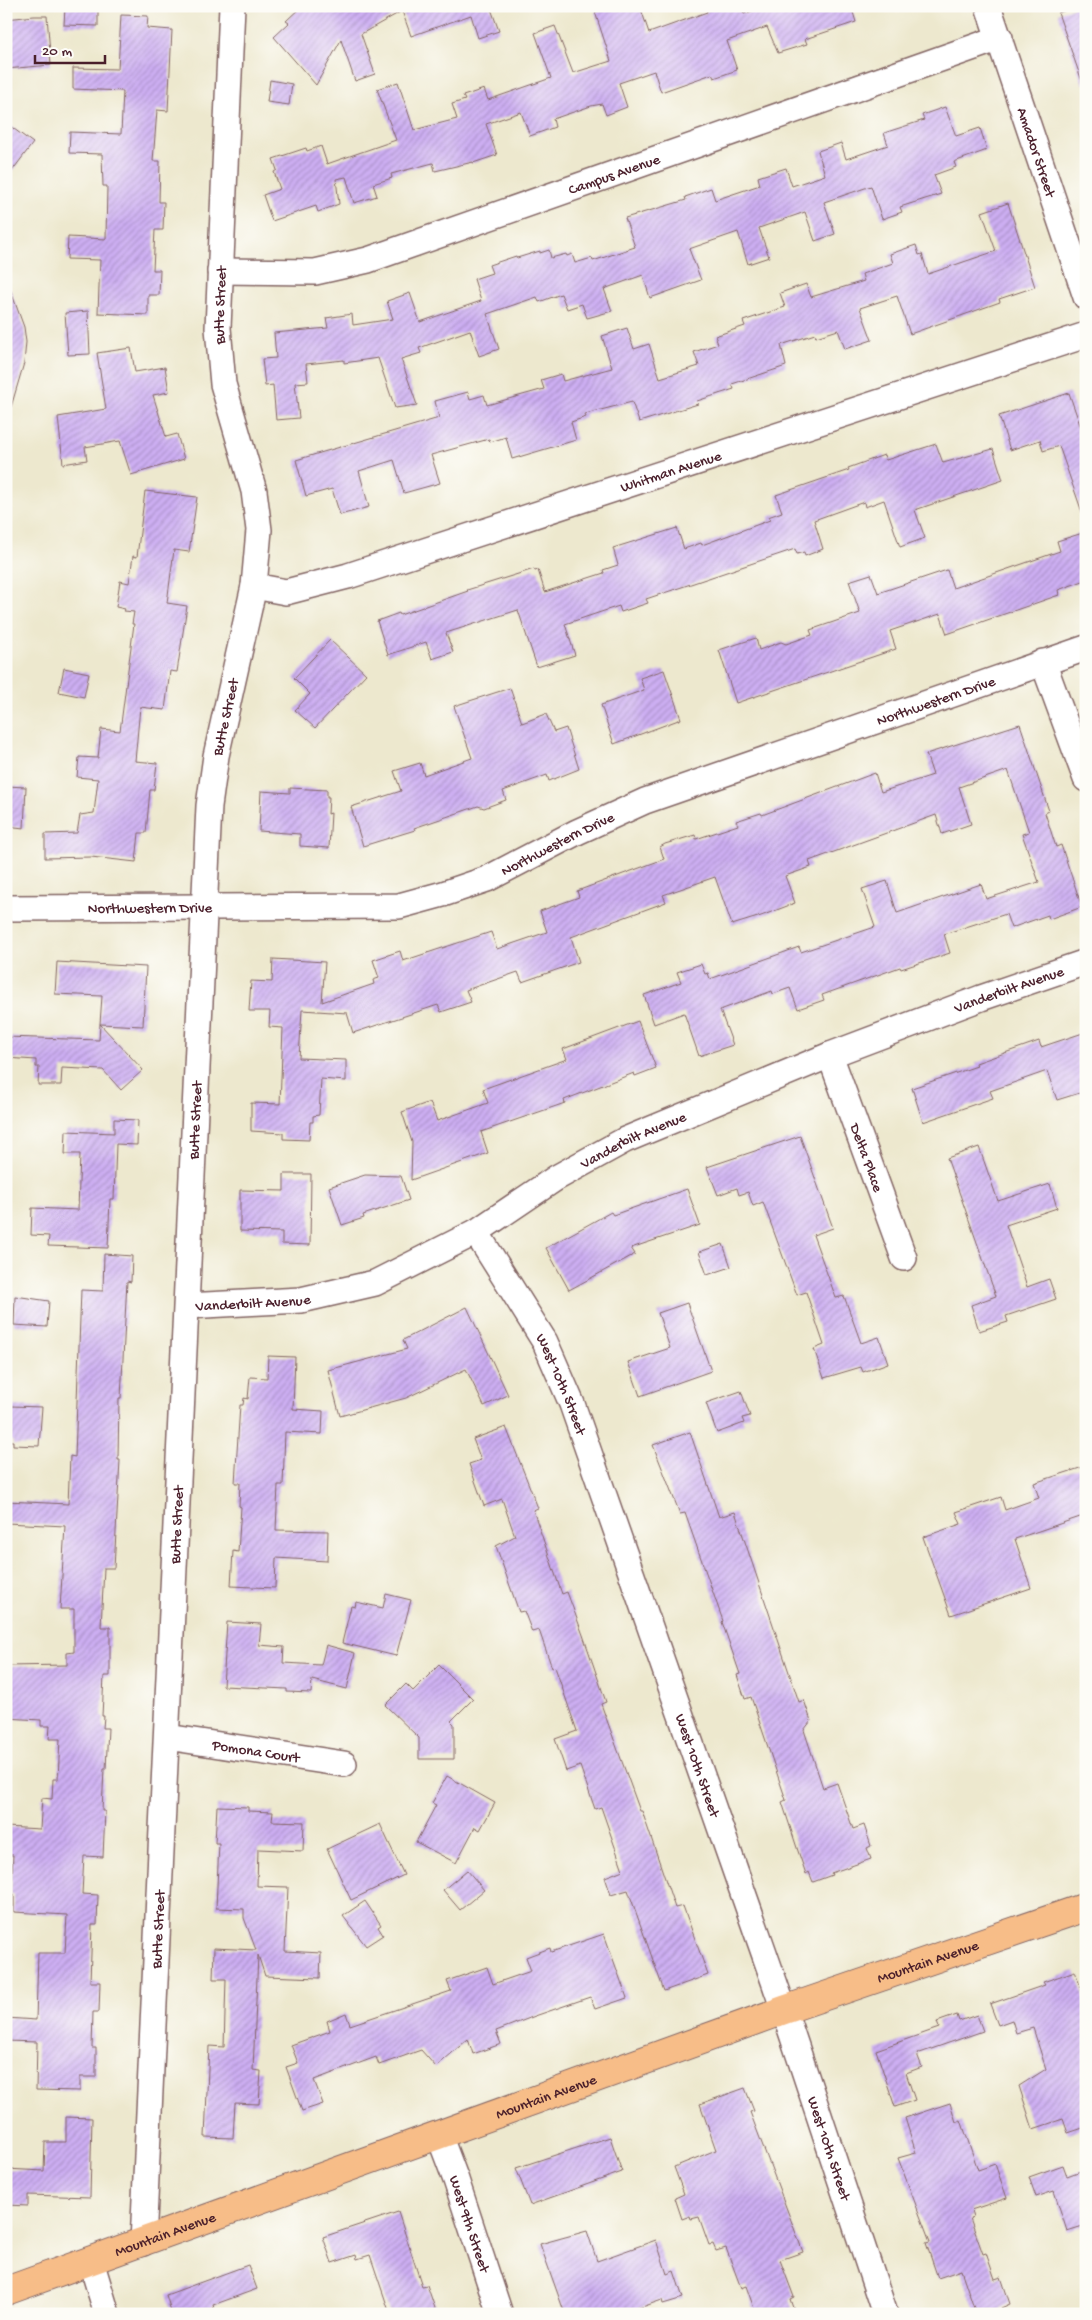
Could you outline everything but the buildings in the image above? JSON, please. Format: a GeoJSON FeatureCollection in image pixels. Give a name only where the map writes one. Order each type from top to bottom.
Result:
{"type":"FeatureCollection","features":[{"type":"Feature","properties":{"kind":"main road","name":"Mountain Avenue"},"geometry":{"type":"LineString","coordinates":[[6,2291],[784,2010],[1086,1907]]}},
{"type":"Feature","properties":{"kind":"street","name":"Butte Street"},"geometry":{"type":"LineString","coordinates":[[143,2243],[209,806],[216,756],[254,586],[259,530],[254,491],[223,384],[218,328],[232,6]]}},
{"type":"Feature","properties":{"kind":"street","name":"Amador Street"},"geometry":{"type":"LineString","coordinates":[[988,6],[1086,297]]}},
{"type":"Feature","properties":{"kind":"street","name":"Campus Avenue"},"geometry":{"type":"LineString","coordinates":[[220,271],[314,272],[368,260],[1000,38]]}},
{"type":"Feature","properties":{"kind":"street","name":"Whitman Avenue"},"geometry":{"type":"LineString","coordinates":[[254,586],[286,592],[348,576],[1086,335]]}},
{"type":"Feature","properties":{"kind":"street","name":"Northwestern Drive"},"geometry":{"type":"LineString","coordinates":[[6,908],[400,906],[487,879],[577,832],[644,801],[1086,648]]}},
{"type":"Feature","properties":{"kind":"street"},"geometry":{"type":"LineString","coordinates":[[1043,662],[1086,779]]}},
{"type":"Feature","properties":{"kind":"street","name":"Vanderbilt Avenue"},"geometry":{"type":"LineString","coordinates":[[187,1306],[301,1300],[375,1283],[476,1232],[556,1178],[625,1140],[830,1055],[981,998],[1086,962]]}},
{"type":"Feature","properties":{"kind":"street","name":"Delta Place"},"geometry":{"type":"LineString","coordinates":[[830,1055],[904,1258]]}},
{"type":"Feature","properties":{"kind":"street","name":"West 10th Street"},"geometry":{"type":"LineString","coordinates":[[476,1232],[545,1342],[572,1404],[784,2010],[885,2314]]}},
{"type":"Feature","properties":{"kind":"street","name":"Pomona Court"},"geometry":{"type":"LineString","coordinates":[[167,1737],[344,1764]]}},
{"type":"Feature","properties":{"kind":"street","name":"West 9th Street"},"geometry":{"type":"LineString","coordinates":[[439,2135],[456,2180],[500,2314]]}},
{"type":"Feature","properties":{"kind":"street"},"geometry":{"type":"LineString","coordinates":[[91,2261],[107,2314]]}}]}
